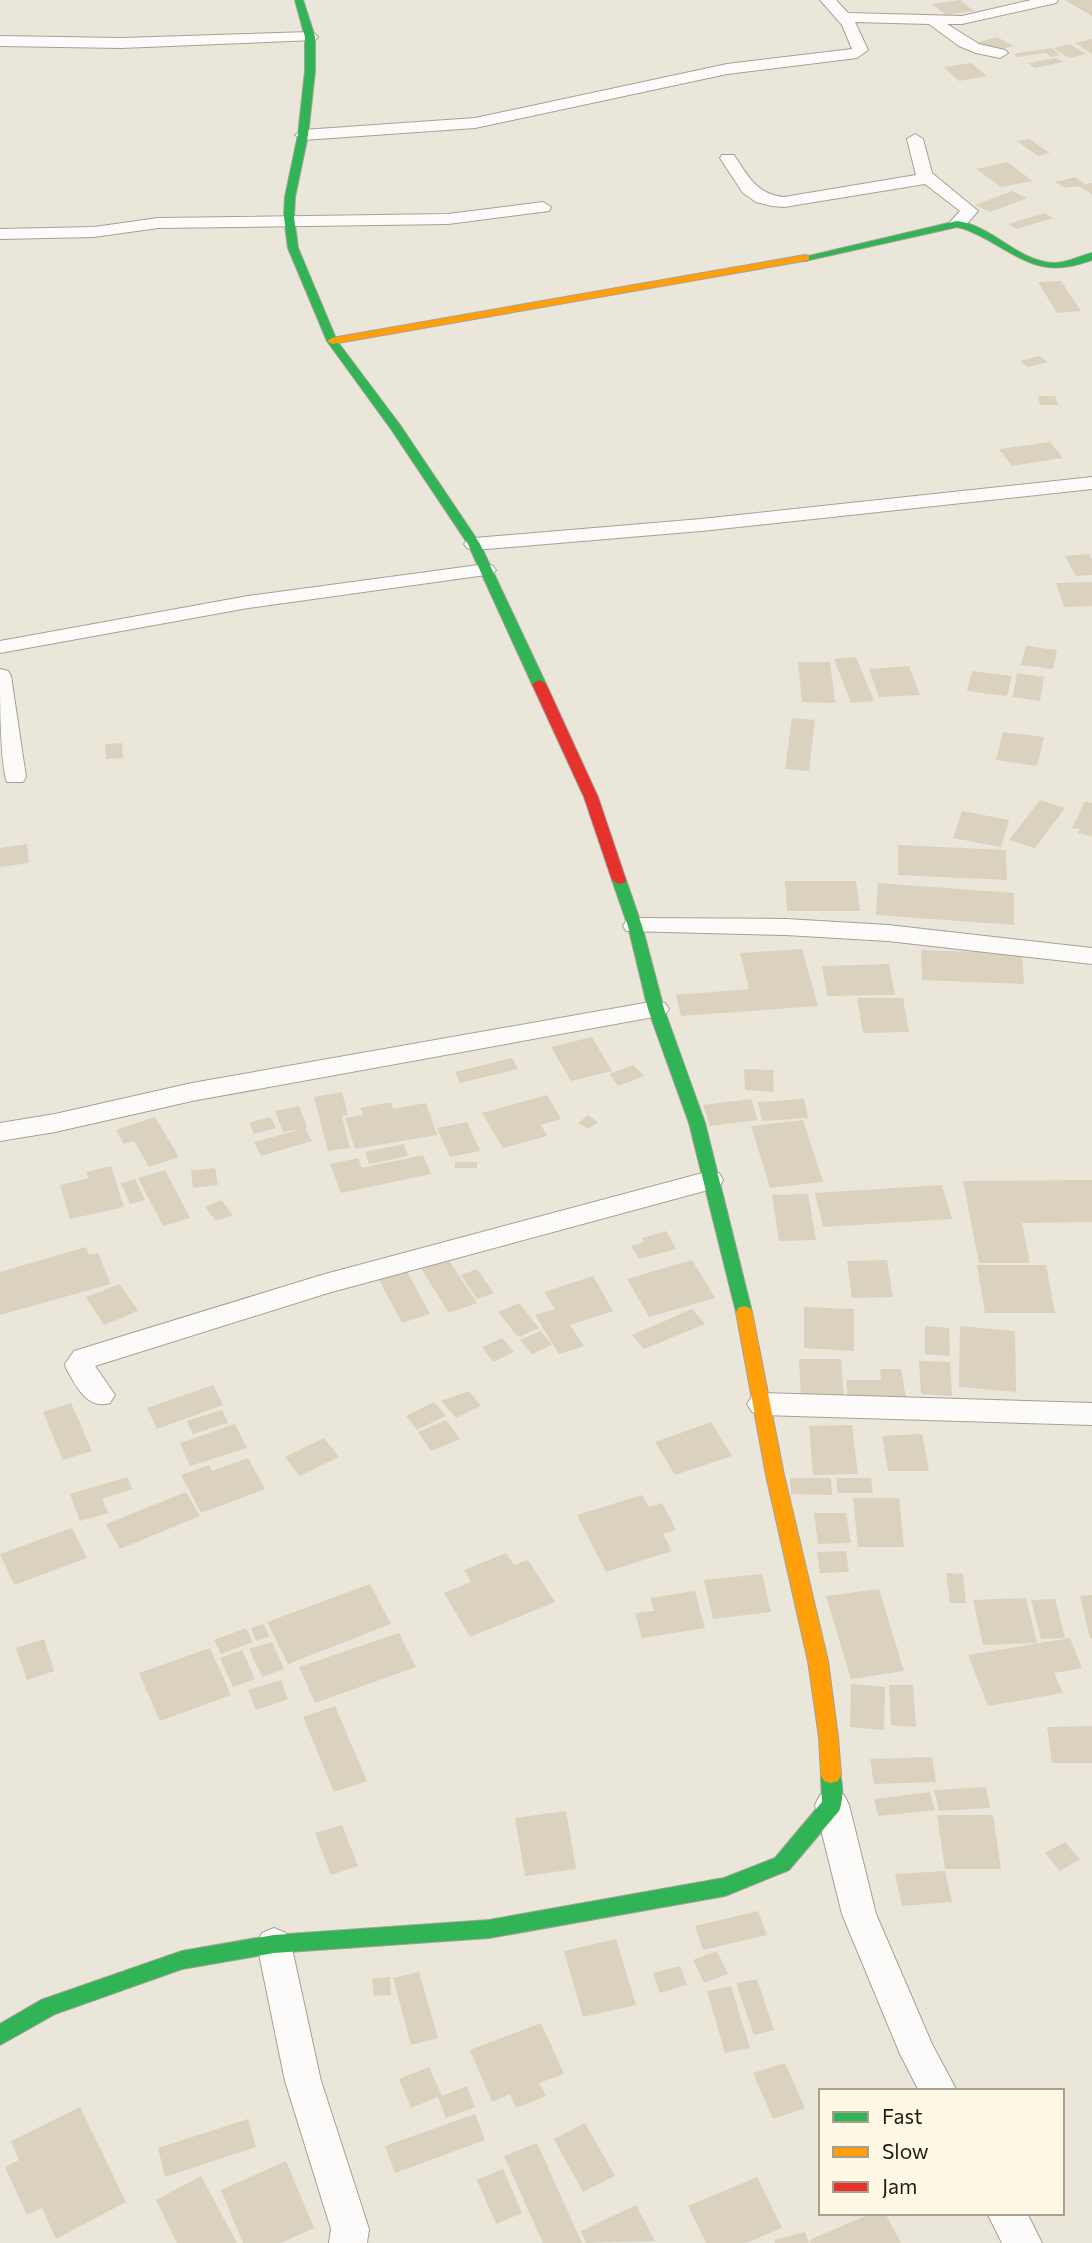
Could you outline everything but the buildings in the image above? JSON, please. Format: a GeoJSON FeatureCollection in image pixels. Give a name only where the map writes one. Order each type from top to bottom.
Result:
{"type":"FeatureCollection","features":[{"type":"Feature","properties":{"kind":"street"},"geometry":{"type":"LineString","coordinates":[[299,0],[310,37],[310,71],[303,135],[290,197],[293,248],[332,341],[396,427],[474,544],[591,797],[635,926],[656,1009],[697,1123],[751,1341],[830,1730],[832,1805],[859,1914],[918,2054],[938,2089]]}},
{"type":"Feature","properties":{"kind":"street"},"geometry":{"type":"LineString","coordinates":[[303,135],[475,123],[727,69],[850,55],[860,50],[857,36],[845,17],[827,0]]}},
{"type":"Feature","properties":{"kind":"street"},"geometry":{"type":"LineString","coordinates":[[845,17],[962,20],[1051,0]]}},
{"type":"Feature","properties":{"kind":"street"},"geometry":{"type":"LineString","coordinates":[[935,21],[962,42],[986,52],[1000,53]]}},
{"type":"Feature","properties":{"kind":"street"},"geometry":{"type":"LineString","coordinates":[[0,41],[121,43],[310,37]]}},
{"type":"Feature","properties":{"kind":"street"},"geometry":{"type":"LineString","coordinates":[[332,341],[835,253],[958,223],[970,211],[923,175],[915,139]]}},
{"type":"Feature","properties":{"kind":"street"},"geometry":{"type":"LineString","coordinates":[[728,158],[750,191],[762,201],[784,202],[929,178]]}},
{"type":"Feature","properties":{"kind":"street"},"geometry":{"type":"LineString","coordinates":[[0,234],[94,232],[158,223],[449,219],[543,207]]}},
{"type":"Feature","properties":{"kind":"street"},"geometry":{"type":"LineString","coordinates":[[958,223],[1024,259],[1042,264],[1092,267]]}},
{"type":"Feature","properties":{"kind":"street"},"geometry":{"type":"LineString","coordinates":[[1072,266],[1092,256]]}},
{"type":"Feature","properties":{"kind":"street"},"geometry":{"type":"LineString","coordinates":[[474,544],[701,525],[1092,483]]}},
{"type":"Feature","properties":{"kind":"street"},"geometry":{"type":"LineString","coordinates":[[0,647],[248,602],[486,570]]}},
{"type":"Feature","properties":{"kind":"street"},"geometry":{"type":"LineString","coordinates":[[0,676],[15,776]]}},
{"type":"Feature","properties":{"kind":"street"},"geometry":{"type":"LineString","coordinates":[[635,926],[786,927],[888,933],[1092,956]]}},
{"type":"Feature","properties":{"kind":"street"},"geometry":{"type":"LineString","coordinates":[[0,1132],[55,1124],[192,1092],[656,1009]]}},
{"type":"Feature","properties":{"kind":"street"},"geometry":{"type":"LineString","coordinates":[[100,1395],[80,1368],[79,1364],[84,1359],[325,1284],[710,1180]]}},
{"type":"Feature","properties":{"kind":"street"},"geometry":{"type":"LineString","coordinates":[[762,1404],[1092,1414]]}},
{"type":"Feature","properties":{"kind":"street"},"geometry":{"type":"LineString","coordinates":[[0,2035],[48,2007],[182,1960],[274,1944],[489,1929],[725,1887],[782,1864],[832,1805]]}},
{"type":"Feature","properties":{"kind":"street"},"geometry":{"type":"LineString","coordinates":[[274,1944],[303,2081],[350,2229],[348,2243]]}},
{"type":"Feature","properties":{"kind":"street"},"geometry":{"type":"LineString","coordinates":[[1007,2215],[1023,2243]]}},
{"type":"Feature","properties":{"kind":"traffic: fast"},"geometry":{"type":"LineString","coordinates":[[299,0],[310,37],[310,71],[303,135],[290,197],[289,217],[293,248],[332,341],[396,427],[474,544],[539,684]]}},
{"type":"Feature","properties":{"kind":"traffic: fast"},"geometry":{"type":"LineString","coordinates":[[805,258],[957,224],[984,233],[1039,264],[1072,264],[1092,256]]}},
{"type":"Feature","properties":{"kind":"traffic: fast"},"geometry":{"type":"LineString","coordinates":[[619,880],[635,926],[656,1009],[697,1123],[744,1312]]}},
{"type":"Feature","properties":{"kind":"traffic: fast"},"geometry":{"type":"LineString","coordinates":[[0,2035],[48,2007],[182,1960],[274,1944],[489,1929],[725,1887],[782,1864],[832,1805],[831,1775]]}},
{"type":"Feature","properties":{"kind":"traffic: slow"},"geometry":{"type":"LineString","coordinates":[[332,341],[805,258]]}},
{"type":"Feature","properties":{"kind":"traffic: slow"},"geometry":{"type":"LineString","coordinates":[[744,1312],[775,1475],[818,1661],[829,1737],[831,1775]]}},
{"type":"Feature","properties":{"kind":"traffic: jam"},"geometry":{"type":"LineString","coordinates":[[539,684],[591,797],[619,880]]}}]}
